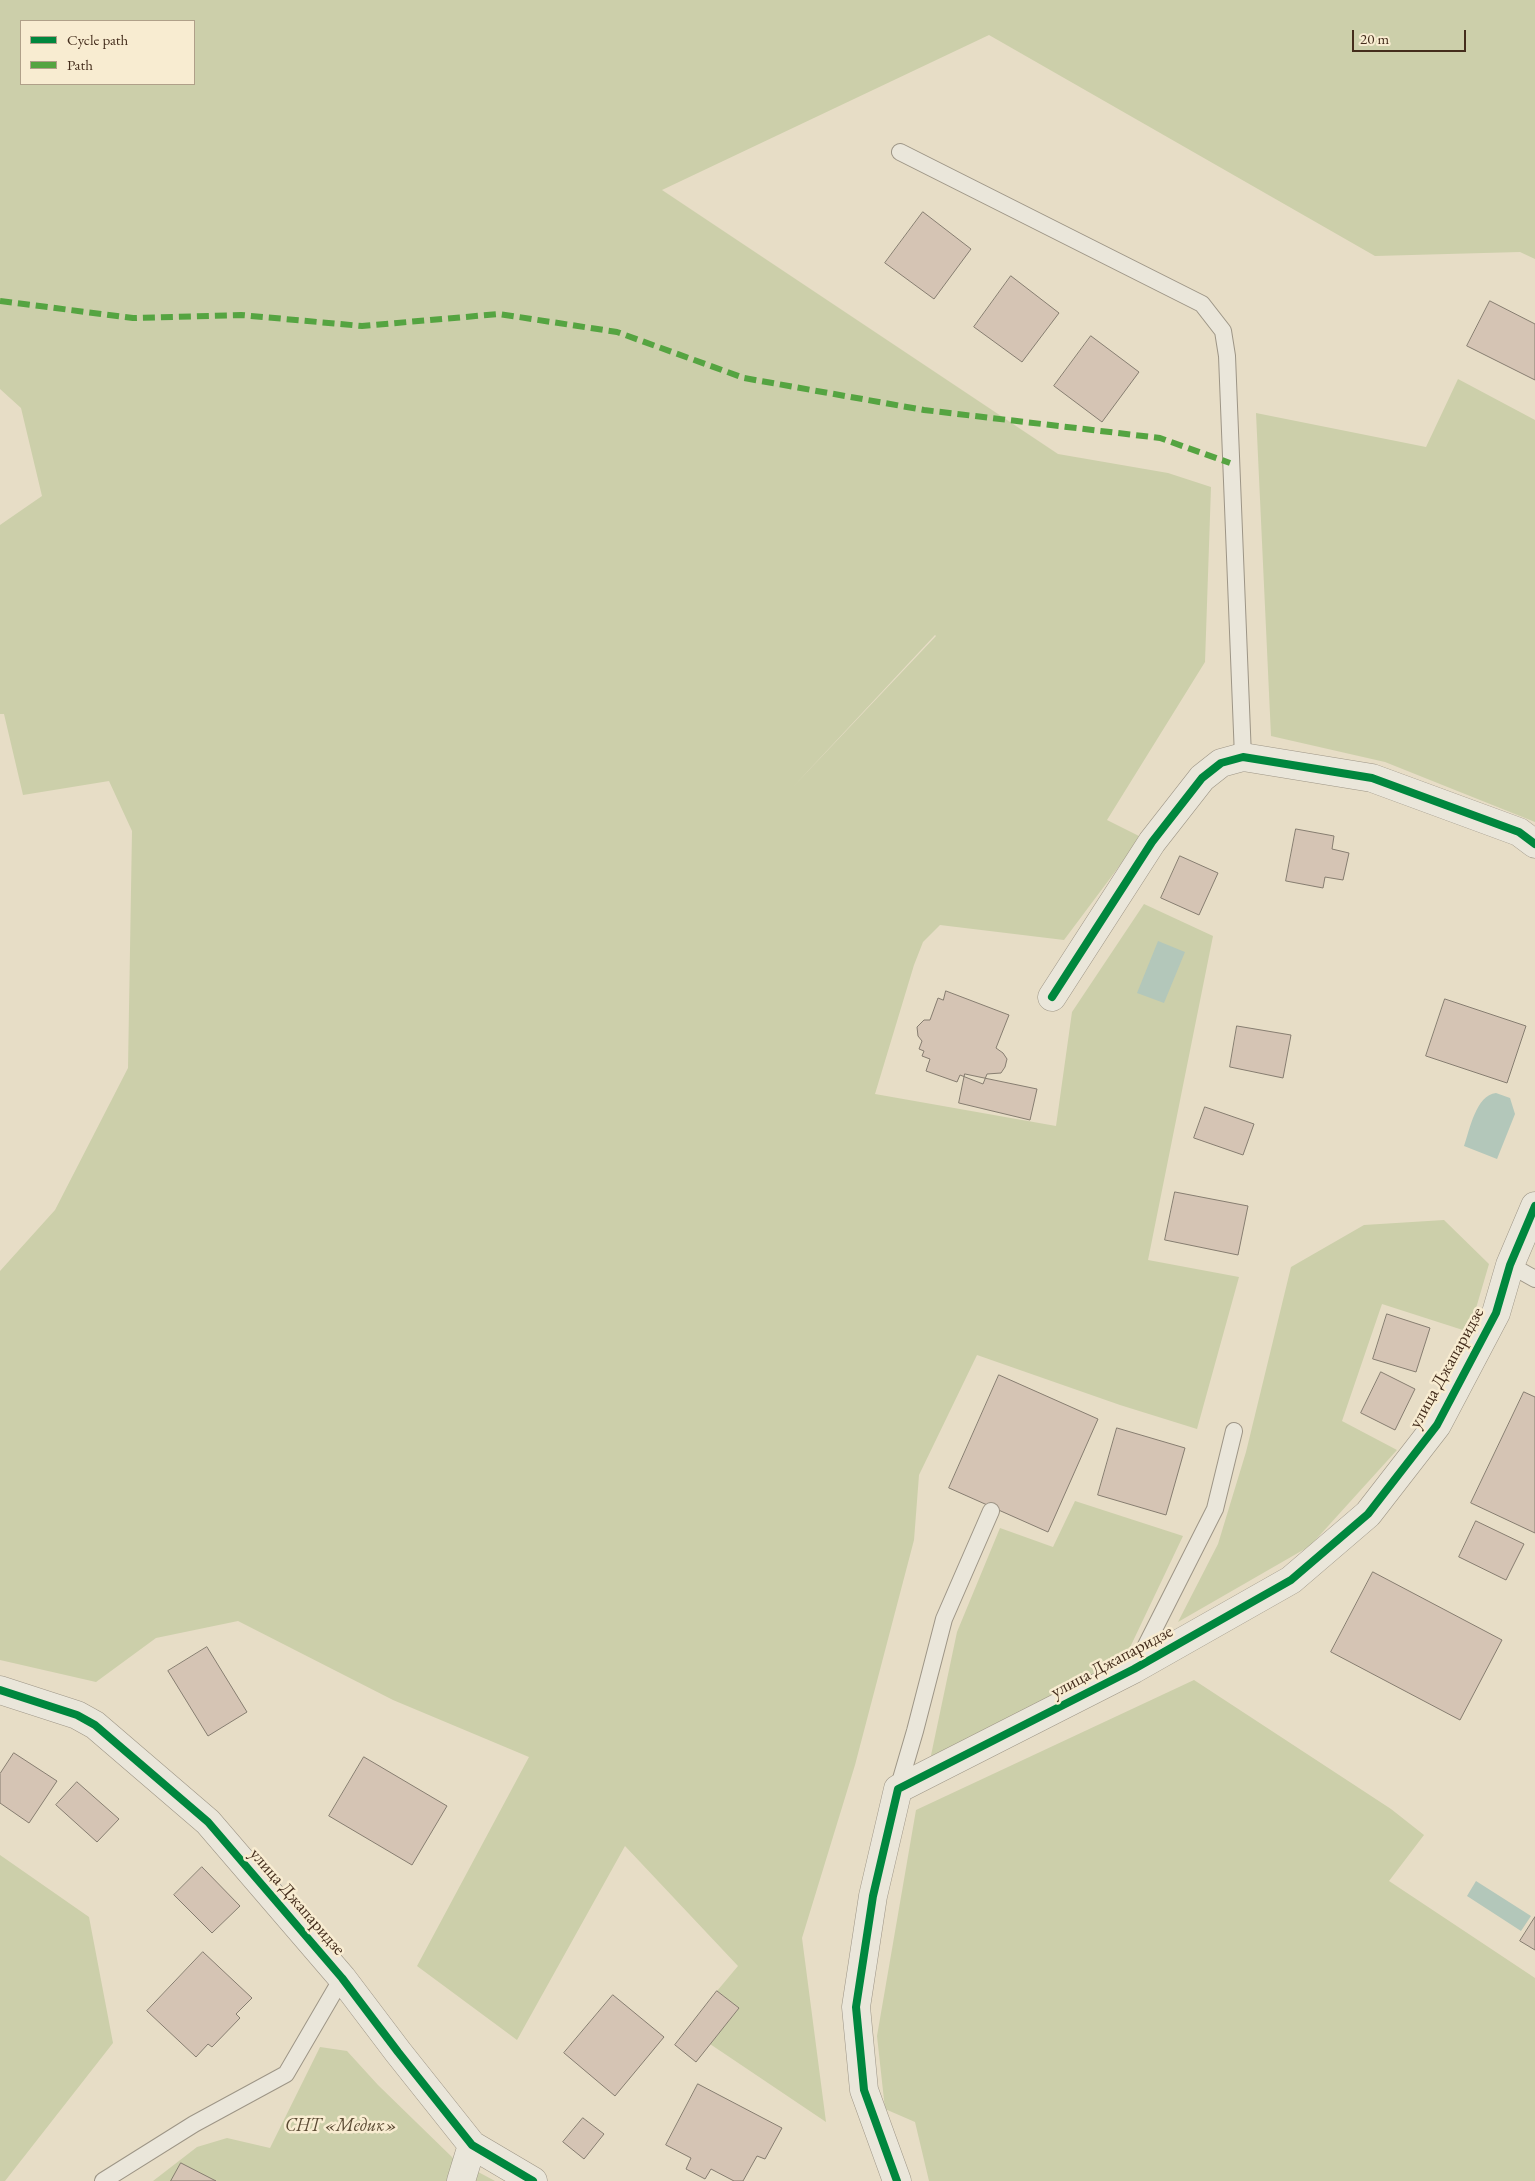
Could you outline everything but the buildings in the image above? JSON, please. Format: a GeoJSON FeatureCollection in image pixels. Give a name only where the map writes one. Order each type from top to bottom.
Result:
{"type":"FeatureCollection","features":[{"type":"Feature","properties":{"kind":"street"},"geometry":{"type":"LineString","coordinates":[[1052,996],[1152,842],[1202,778],[1221,763],[1243,757],[1372,778],[1519,832],[1535,844]]}},
{"type":"Feature","properties":{"kind":"street","name":"улица Джапаридзе"},"geometry":{"type":"LineString","coordinates":[[898,1789],[1134,1669],[1292,1580],[1368,1514],[1437,1425],[1496,1313],[1510,1265],[1535,1206]]}},
{"type":"Feature","properties":{"kind":"street","name":"улица Джапаридзе"},"geometry":{"type":"LineString","coordinates":[[0,1690],[77,1715],[95,1726],[208,1822],[342,1978],[472,2145],[533,2181]]}},
{"type":"Feature","properties":{"kind":"street"},"geometry":{"type":"LineString","coordinates":[[897,2181],[864,2090],[856,2007],[873,1896],[898,1789]]}},
{"type":"Feature","properties":{"kind":"street"},"geometry":{"type":"LineString","coordinates":[[461,2181],[472,2145]]}},
{"type":"Feature","properties":{"kind":"lane"},"geometry":{"type":"LineString","coordinates":[[900,152],[1202,304],[1223,331],[1227,356],[1243,757]]}},
{"type":"Feature","properties":{"kind":"lane"},"geometry":{"type":"LineString","coordinates":[[1510,1265],[1535,1279]]}},
{"type":"Feature","properties":{"kind":"lane"},"geometry":{"type":"LineString","coordinates":[[1134,1669],[1215,1509],[1234,1431]]}},
{"type":"Feature","properties":{"kind":"lane"},"geometry":{"type":"LineString","coordinates":[[898,1789],[944,1619],[991,1511]]}},
{"type":"Feature","properties":{"kind":"lane"},"geometry":{"type":"LineString","coordinates":[[103,2181],[194,2124],[286,2074],[342,1978]]}},
{"type":"Feature","properties":{"kind":"green space"},"geometry":{"type":"Polygon","coordinates":[[[0,0],[1535,0],[1535,259],[1520,252],[1375,256],[989,35],[662,190],[1058,454],[1168,473],[1211,487],[1205,662],[1107,820],[1141,837],[1064,940],[940,925],[923,942],[914,965],[875,1094],[1056,1126],[1072,1012],[1144,904],[1213,936],[1148,1260],[1239,1277],[1197,1429],[1120,1405],[977,1355],[919,1475],[914,1540],[855,1765],[802,1938],[826,2122],[710,2044],[739,2008],[717,1991],[738,1966],[625,1846],[517,2040],[417,1966],[529,1757],[393,1700],[238,1621],[156,1638],[96,1682],[0,1660],[0,1271],[55,1210],[128,1068],[132,831],[109,781],[23,795],[4,714],[0,714],[0,525],[42,496],[21,408],[0,389],[0,0]],[[935,635],[792,788],[936,636],[935,635]]]}},
{"type":"Feature","properties":{"kind":"green space"},"geometry":{"type":"Polygon","coordinates":[[[1458,379],[1535,420],[1535,822],[1385,762],[1271,736],[1256,413],[1426,447],[1458,379]]]}},
{"type":"Feature","properties":{"kind":"green space"},"geometry":{"type":"Polygon","coordinates":[[[1444,1220],[1489,1264],[1469,1332],[1382,1304],[1342,1421],[1397,1450],[1310,1546],[1178,1622],[1218,1544],[1246,1452],[1291,1267],[1364,1225],[1444,1220]]]}},
{"type":"Feature","properties":{"kind":"green space"},"geometry":{"type":"Polygon","coordinates":[[[1075,1501],[1183,1536],[1124,1660],[930,1760],[957,1632],[1000,1528],[1053,1547],[1075,1501]]]}},
{"type":"Feature","properties":{"kind":"green space"},"geometry":{"type":"Polygon","coordinates":[[[1194,1680],[1391,1809],[1424,1835],[1389,1881],[1535,1978],[1535,2181],[929,2181],[915,2122],[885,2109],[877,2036],[916,1810],[1194,1680]]]}},
{"type":"Feature","properties":{"kind":"green space"},"geometry":{"type":"Polygon","coordinates":[[[0,1855],[89,1917],[113,2043],[5,2181],[0,2181],[0,1855]]]}},
{"type":"Feature","properties":{"kind":"green space","name":"СНТ «Медик»"},"geometry":{"type":"Polygon","coordinates":[[[320,2047],[347,2051],[378,2085],[454,2159],[495,2181],[153,2181],[197,2147],[227,2138],[270,2148],[320,2047]]]}},
{"type":"Feature","properties":{"kind":"shaded area"},"geometry":{"type":"Polygon","coordinates":[[[1158,941],[1185,952],[1164,1003],[1137,993],[1158,941]]]}},
{"type":"Feature","properties":{"kind":"shaded area"},"geometry":{"type":"Polygon","coordinates":[[[1496,1093],[1510,1098],[1515,1114],[1497,1159],[1464,1146],[1471,1122],[1479,1106],[1489,1095],[1496,1093]]]}},
{"type":"Feature","properties":{"kind":"shaded area"},"geometry":{"type":"Polygon","coordinates":[[[1476,1881],[1531,1916],[1521,1931],[1467,1896],[1476,1881]]]}},
{"type":"Feature","properties":{"kind":"marked path"},"geometry":{"type":"LineString","coordinates":[[0,301],[133,318],[241,315],[362,326],[499,314],[617,332],[744,378],[924,410],[1160,438],[1230,463]]}},
{"type":"Feature","properties":{"kind":"cycle path"},"geometry":{"type":"LineString","coordinates":[[1052,997],[1152,842],[1202,778],[1221,763],[1243,757],[1372,778],[1519,832],[1535,844]]}},
{"type":"Feature","properties":{"kind":"cycle path"},"geometry":{"type":"LineString","coordinates":[[897,2181],[864,2090],[856,2007],[873,1896],[898,1789],[1134,1669],[1291,1580],[1368,1514],[1437,1425],[1496,1313],[1510,1265],[1535,1206]]}},
{"type":"Feature","properties":{"kind":"cycle path"},"geometry":{"type":"LineString","coordinates":[[0,1690],[77,1715],[95,1725],[208,1822],[342,1978],[472,2145],[533,2181]]}}]}
